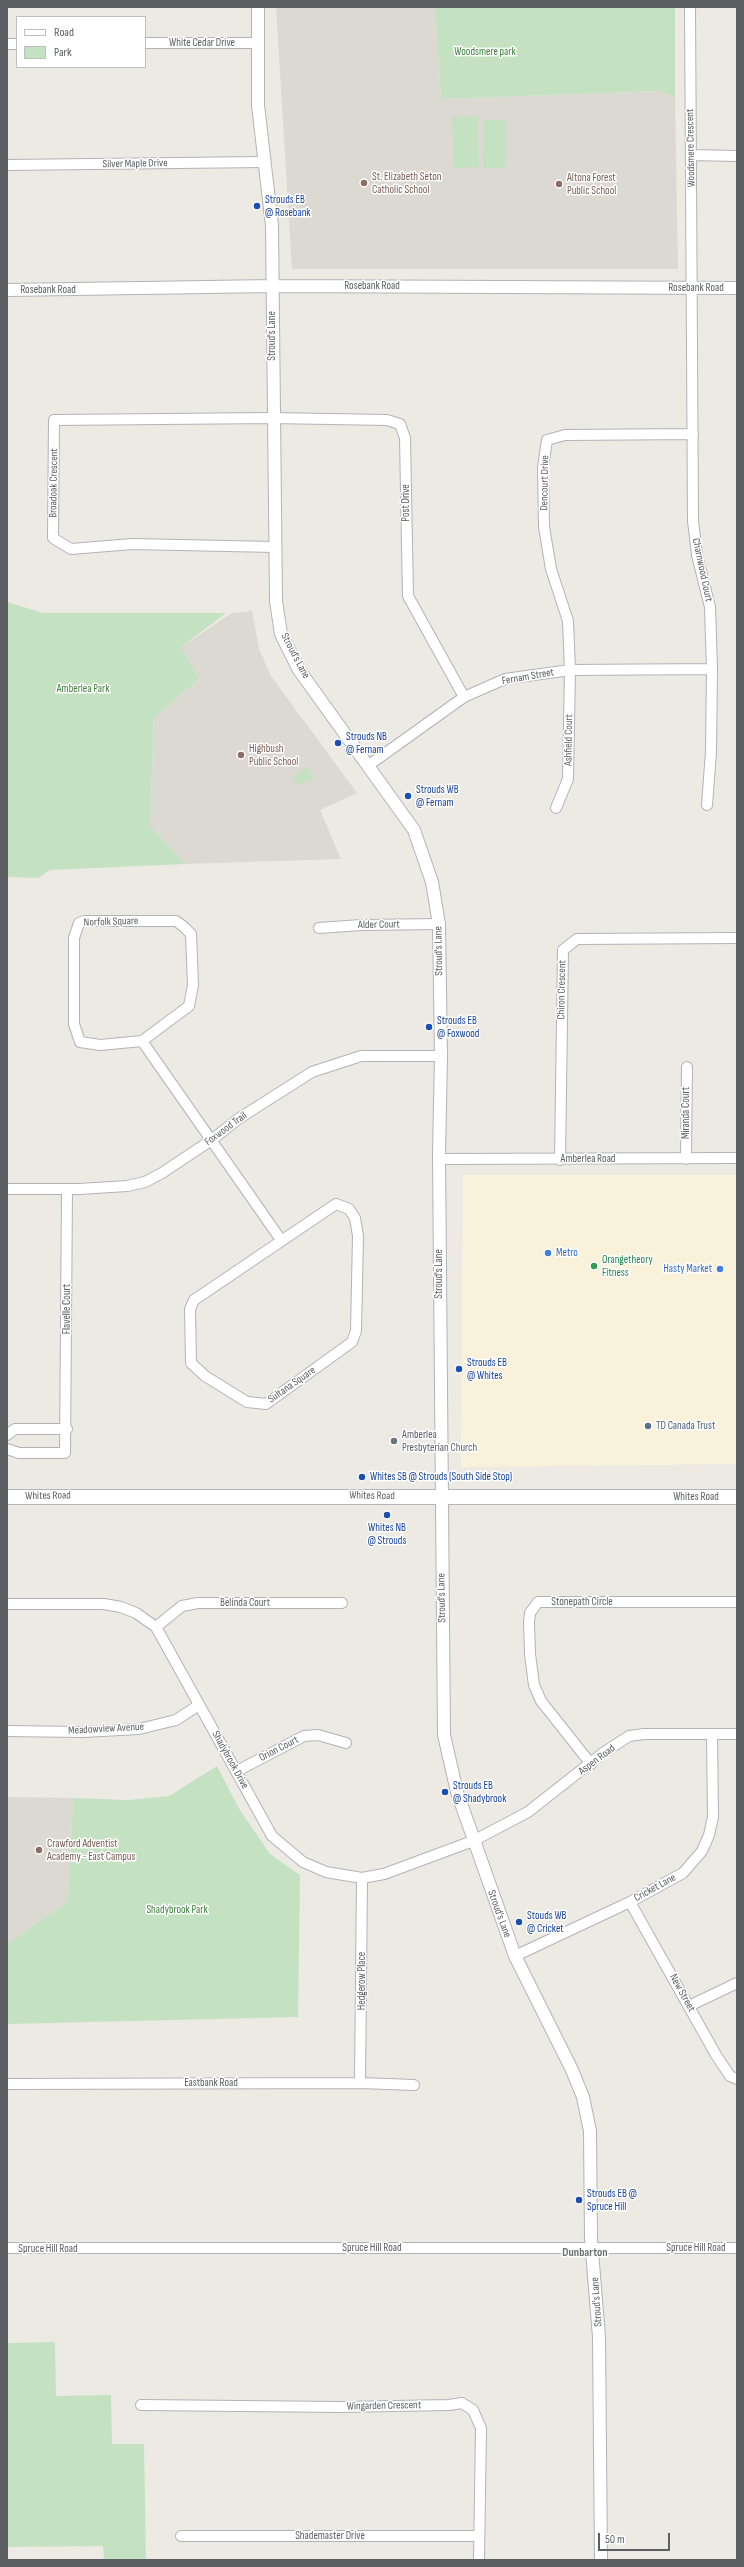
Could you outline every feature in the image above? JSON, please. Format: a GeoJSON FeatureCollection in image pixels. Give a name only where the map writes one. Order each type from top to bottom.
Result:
{"type":"FeatureCollection","features":[{"type":"Feature","properties":{"kind":"main road","name":"Whites Road"},"geometry":{"type":"LineString","coordinates":[[7,1496],[737,1497]]}},
{"type":"Feature","properties":{"kind":"street","name":"Stroud's Lane"},"geometry":{"type":"LineString","coordinates":[[258,7],[258,105],[272,226],[272,418],[276,601],[282,634],[299,670],[369,765],[414,830],[432,882],[439,924],[444,1735],[457,1792],[473,1841],[515,1956],[572,2070],[583,2097],[590,2131],[593,2248],[599,2337],[601,2560]]}},
{"type":"Feature","properties":{"kind":"street","name":"Woodsmere Crescent"},"geometry":{"type":"LineString","coordinates":[[690,7],[692,288]]}},
{"type":"Feature","properties":{"kind":"street","name":"White Cedar Drive"},"geometry":{"type":"LineString","coordinates":[[146,43],[258,43]]}},
{"type":"Feature","properties":{"kind":"street"},"geometry":{"type":"LineString","coordinates":[[691,156],[737,156]]}},
{"type":"Feature","properties":{"kind":"street","name":"Silver Maple Drive"},"geometry":{"type":"LineString","coordinates":[[7,165],[264,162]]}},
{"type":"Feature","properties":{"kind":"street","name":"Rosebank Road"},"geometry":{"type":"LineString","coordinates":[[7,290],[273,286],[559,286],[737,288]]}},
{"type":"Feature","properties":{"kind":"street","name":"Charnwood Court"},"geometry":{"type":"LineString","coordinates":[[692,288],[693,521],[697,555],[710,607],[712,669],[711,752],[707,805]]}},
{"type":"Feature","properties":{"kind":"street","name":"Broadoak Crescent"},"geometry":{"type":"LineString","coordinates":[[272,418],[54,420],[53,538],[71,549],[132,544],[275,547]]}},
{"type":"Feature","properties":{"kind":"street","name":"Post Drive"},"geometry":{"type":"LineString","coordinates":[[272,418],[388,420],[400,424],[405,432],[406,444],[408,596],[464,697]]}},
{"type":"Feature","properties":{"kind":"street","name":"Dencourt Drive"},"geometry":{"type":"LineString","coordinates":[[570,670],[568,621],[551,568],[544,527],[543,467],[547,440],[565,435],[693,434]]}},
{"type":"Feature","properties":{"kind":"street","name":"Fernam Street"},"geometry":{"type":"LineString","coordinates":[[369,765],[464,697],[505,679],[570,670],[712,669]]}},
{"type":"Feature","properties":{"kind":"street","name":"Ashfield Court"},"geometry":{"type":"LineString","coordinates":[[556,808],[568,779],[570,670]]}},
{"type":"Feature","properties":{"kind":"street","name":"Norfolk Square"},"geometry":{"type":"LineString","coordinates":[[84,921],[176,921],[191,934],[193,985],[190,1006],[142,1041],[100,1045],[80,1042],[74,1016],[74,938],[79,923],[84,921]]}},
{"type":"Feature","properties":{"kind":"street","name":"Alder Court"},"geometry":{"type":"LineString","coordinates":[[319,928],[361,925],[439,924]]}},
{"type":"Feature","properties":{"kind":"street","name":"Chiron Crescent"},"geometry":{"type":"LineString","coordinates":[[560,1160],[563,950],[577,939],[737,938]]}},
{"type":"Feature","properties":{"kind":"street"},"geometry":{"type":"LineString","coordinates":[[142,1041],[213,1140],[281,1240]]}},
{"type":"Feature","properties":{"kind":"street","name":"Foxwood Trail"},"geometry":{"type":"LineString","coordinates":[[7,1189],[67,1189],[127,1186],[145,1182],[213,1140],[238,1119],[312,1072],[362,1056],[441,1056]]}},
{"type":"Feature","properties":{"kind":"street","name":"Miranda Court"},"geometry":{"type":"LineString","coordinates":[[686,1159],[687,1068]]}},
{"type":"Feature","properties":{"kind":"street","name":"Amberlea Road"},"geometry":{"type":"LineString","coordinates":[[440,1159],[560,1160],[737,1158]]}},
{"type":"Feature","properties":{"kind":"street","name":"Flavelle Court"},"geometry":{"type":"LineString","coordinates":[[7,1449],[19,1453],[65,1453],[67,1429],[67,1189]]}},
{"type":"Feature","properties":{"kind":"street","name":"Sultana Square"},"geometry":{"type":"LineString","coordinates":[[336,1204],[349,1209],[355,1218],[358,1236],[356,1331],[352,1342],[266,1404],[257,1404],[247,1402],[205,1376],[192,1363],[190,1309],[194,1300],[281,1240],[336,1204]]}},
{"type":"Feature","properties":{"kind":"street"},"geometry":{"type":"LineString","coordinates":[[7,1435],[15,1429],[67,1429]]}},
{"type":"Feature","properties":{"kind":"street","name":"Stonepath Circle"},"geometry":{"type":"LineString","coordinates":[[591,1764],[541,1701],[534,1685],[530,1654],[529,1622],[530,1613],[538,1602],[737,1602]]}},
{"type":"Feature","properties":{"kind":"street","name":"Belinda Court"},"geometry":{"type":"LineString","coordinates":[[156,1627],[182,1606],[198,1603],[342,1603]]}},
{"type":"Feature","properties":{"kind":"street","name":"Shadybrook Drive"},"geometry":{"type":"LineString","coordinates":[[7,1604],[104,1604],[121,1607],[136,1613],[156,1627],[237,1770],[272,1836],[309,1864],[326,1872],[362,1878],[384,1874],[473,1841]]}},
{"type":"Feature","properties":{"kind":"street","name":"Meadowview Avenue"},"geometry":{"type":"LineString","coordinates":[[7,1731],[83,1732],[139,1729],[176,1720],[199,1705]]}},
{"type":"Feature","properties":{"kind":"street","name":"Aspen Road"},"geometry":{"type":"LineString","coordinates":[[473,1841],[528,1812],[629,1736],[644,1734],[737,1734]]}},
{"type":"Feature","properties":{"kind":"street","name":"Cricket Lane"},"geometry":{"type":"LineString","coordinates":[[515,1956],[630,1902],[683,1873],[702,1851],[709,1835],[713,1817],[712,1734]]}},
{"type":"Feature","properties":{"kind":"street","name":"Orion Court"},"geometry":{"type":"LineString","coordinates":[[237,1770],[304,1736],[318,1735],[346,1743]]}},
{"type":"Feature","properties":{"kind":"street","name":"Hedgerow Place"},"geometry":{"type":"LineString","coordinates":[[360,2083],[362,1878]]}},
{"type":"Feature","properties":{"kind":"street","name":"New Street"},"geometry":{"type":"LineString","coordinates":[[630,1902],[716,2056],[730,2076],[737,2079]]}},
{"type":"Feature","properties":{"kind":"street"},"geometry":{"type":"LineString","coordinates":[[689,2006],[737,1983]]}},
{"type":"Feature","properties":{"kind":"street","name":"Eastbank Road"},"geometry":{"type":"LineString","coordinates":[[7,2084],[360,2083],[414,2085]]}},
{"type":"Feature","properties":{"kind":"street","name":"Spruce Hill Road"},"geometry":{"type":"LineString","coordinates":[[7,2248],[737,2248]]}},
{"type":"Feature","properties":{"kind":"street","name":"Wingarden Crescent"},"geometry":{"type":"LineString","coordinates":[[141,2405],[340,2407],[436,2405],[462,2402],[473,2410],[481,2428],[479,2560]]}},
{"type":"Feature","properties":{"kind":"street","name":"Shademaster Drive"},"geometry":{"type":"LineString","coordinates":[[181,2536],[480,2536]]}},
{"type":"Feature","properties":{"kind":"shaded area"},"geometry":{"type":"Polygon","coordinates":[[[276,7],[435,7],[441,99],[659,91],[675,97],[678,269],[292,269],[276,7]]]}},
{"type":"Feature","properties":{"kind":"shaded area","name":"Highbush Public School"},"geometry":{"type":"Polygon","coordinates":[[[252,611],[259,649],[271,676],[357,793],[320,810],[341,859],[185,864],[150,826],[154,718],[199,679],[181,647],[232,613],[252,611]]]}},
{"type":"Feature","properties":{"kind":"shaded area"},"geometry":{"type":"Polygon","coordinates":[[[463,1175],[737,1175],[737,1464],[461,1467],[463,1175]]]}},
{"type":"Feature","properties":{"kind":"shaded area","name":"Crawford Adventist Academy - East Campus"},"geometry":{"type":"Polygon","coordinates":[[[7,1797],[73,1798],[68,1901],[7,1944],[7,1797]]]}},
{"type":"Feature","properties":{"kind":"green space","name":"Woodsmere park"},"geometry":{"type":"Polygon","coordinates":[[[435,7],[675,7],[675,97],[659,91],[441,99],[435,7]]]}},
{"type":"Feature","properties":{"kind":"green space"},"geometry":{"type":"Polygon","coordinates":[[[478,116],[479,167],[454,168],[452,117],[478,116]]]}},
{"type":"Feature","properties":{"kind":"green space"},"geometry":{"type":"Polygon","coordinates":[[[484,120],[506,120],[505,168],[483,168],[484,120]]]}},
{"type":"Feature","properties":{"kind":"green space","name":"Amberlea Park"},"geometry":{"type":"Polygon","coordinates":[[[7,602],[43,613],[226,613],[181,647],[199,679],[154,718],[150,826],[185,864],[50,870],[38,878],[7,877],[7,602]]]}},
{"type":"Feature","properties":{"kind":"green space"},"geometry":{"type":"Polygon","coordinates":[[[307,767],[313,777],[299,786],[293,777],[307,767]]]}},
{"type":"Feature","properties":{"kind":"green space","name":"Shadybrook Park"},"geometry":{"type":"Polygon","coordinates":[[[217,1766],[238,1807],[270,1854],[300,1875],[298,2017],[7,2024],[7,1944],[68,1901],[73,1798],[128,1800],[169,1796],[217,1766]]]}},
{"type":"Feature","properties":{"kind":"green space"},"geometry":{"type":"Polygon","coordinates":[[[55,2342],[56,2396],[111,2395],[112,2444],[144,2444],[146,2560],[104,2560],[103,2546],[7,2547],[7,2343],[55,2342]]]}},
{"type":"Feature","properties":{"kind":"place","name":"St. Elizabeth Seton Catholic School"},"geometry":{"type":"Point","coordinates":[364,183]}},
{"type":"Feature","properties":{"kind":"place","name":"Altona Forest Public School"},"geometry":{"type":"Point","coordinates":[559,184]}},
{"type":"Feature","properties":{"kind":"place","name":"Strouds EB @ Rosebank"},"geometry":{"type":"Point","coordinates":[257,206]}},
{"type":"Feature","properties":{"kind":"place","name":"Strouds NB @ Fernam"},"geometry":{"type":"Point","coordinates":[338,743]}},
{"type":"Feature","properties":{"kind":"place","name":"Highbush Public School"},"geometry":{"type":"Point","coordinates":[241,755]}},
{"type":"Feature","properties":{"kind":"place","name":"Strouds WB @ Fernam"},"geometry":{"type":"Point","coordinates":[408,796]}},
{"type":"Feature","properties":{"kind":"place","name":"Strouds EB @ Foxwood"},"geometry":{"type":"Point","coordinates":[429,1027]}},
{"type":"Feature","properties":{"kind":"place","name":"Metro"},"geometry":{"type":"Point","coordinates":[548,1253]}},
{"type":"Feature","properties":{"kind":"place","name":"Orangetheory Fitness"},"geometry":{"type":"Point","coordinates":[594,1266]}},
{"type":"Feature","properties":{"kind":"place","name":"Hasty Market"},"geometry":{"type":"Point","coordinates":[720,1269]}},
{"type":"Feature","properties":{"kind":"place","name":"Strouds EB @ Whites"},"geometry":{"type":"Point","coordinates":[459,1369]}},
{"type":"Feature","properties":{"kind":"place","name":"TD Canada Trust"},"geometry":{"type":"Point","coordinates":[648,1426]}},
{"type":"Feature","properties":{"kind":"place","name":"Amberlea Presbyterian Church"},"geometry":{"type":"Point","coordinates":[394,1441]}},
{"type":"Feature","properties":{"kind":"place","name":"Whites SB @ Strouds (South Side Stop)"},"geometry":{"type":"Point","coordinates":[362,1477]}},
{"type":"Feature","properties":{"kind":"place","name":"Whites NB @ Strouds"},"geometry":{"type":"Point","coordinates":[387,1515]}},
{"type":"Feature","properties":{"kind":"place","name":"Strouds EB @ Shadybrook"},"geometry":{"type":"Point","coordinates":[445,1792]}},
{"type":"Feature","properties":{"kind":"place","name":"Crawford Adventist Academy - East Campus"},"geometry":{"type":"Point","coordinates":[39,1850]}},
{"type":"Feature","properties":{"kind":"place","name":"Stouds WB @ Cricket"},"geometry":{"type":"Point","coordinates":[519,1922]}},
{"type":"Feature","properties":{"kind":"place","name":"Strouds EB @ Spruce Hill"},"geometry":{"type":"Point","coordinates":[579,2200]}},
{"type":"Feature","properties":{"kind":"district","name":"Dunbarton"},"geometry":{"type":"Point","coordinates":[585,2253]}}]}
